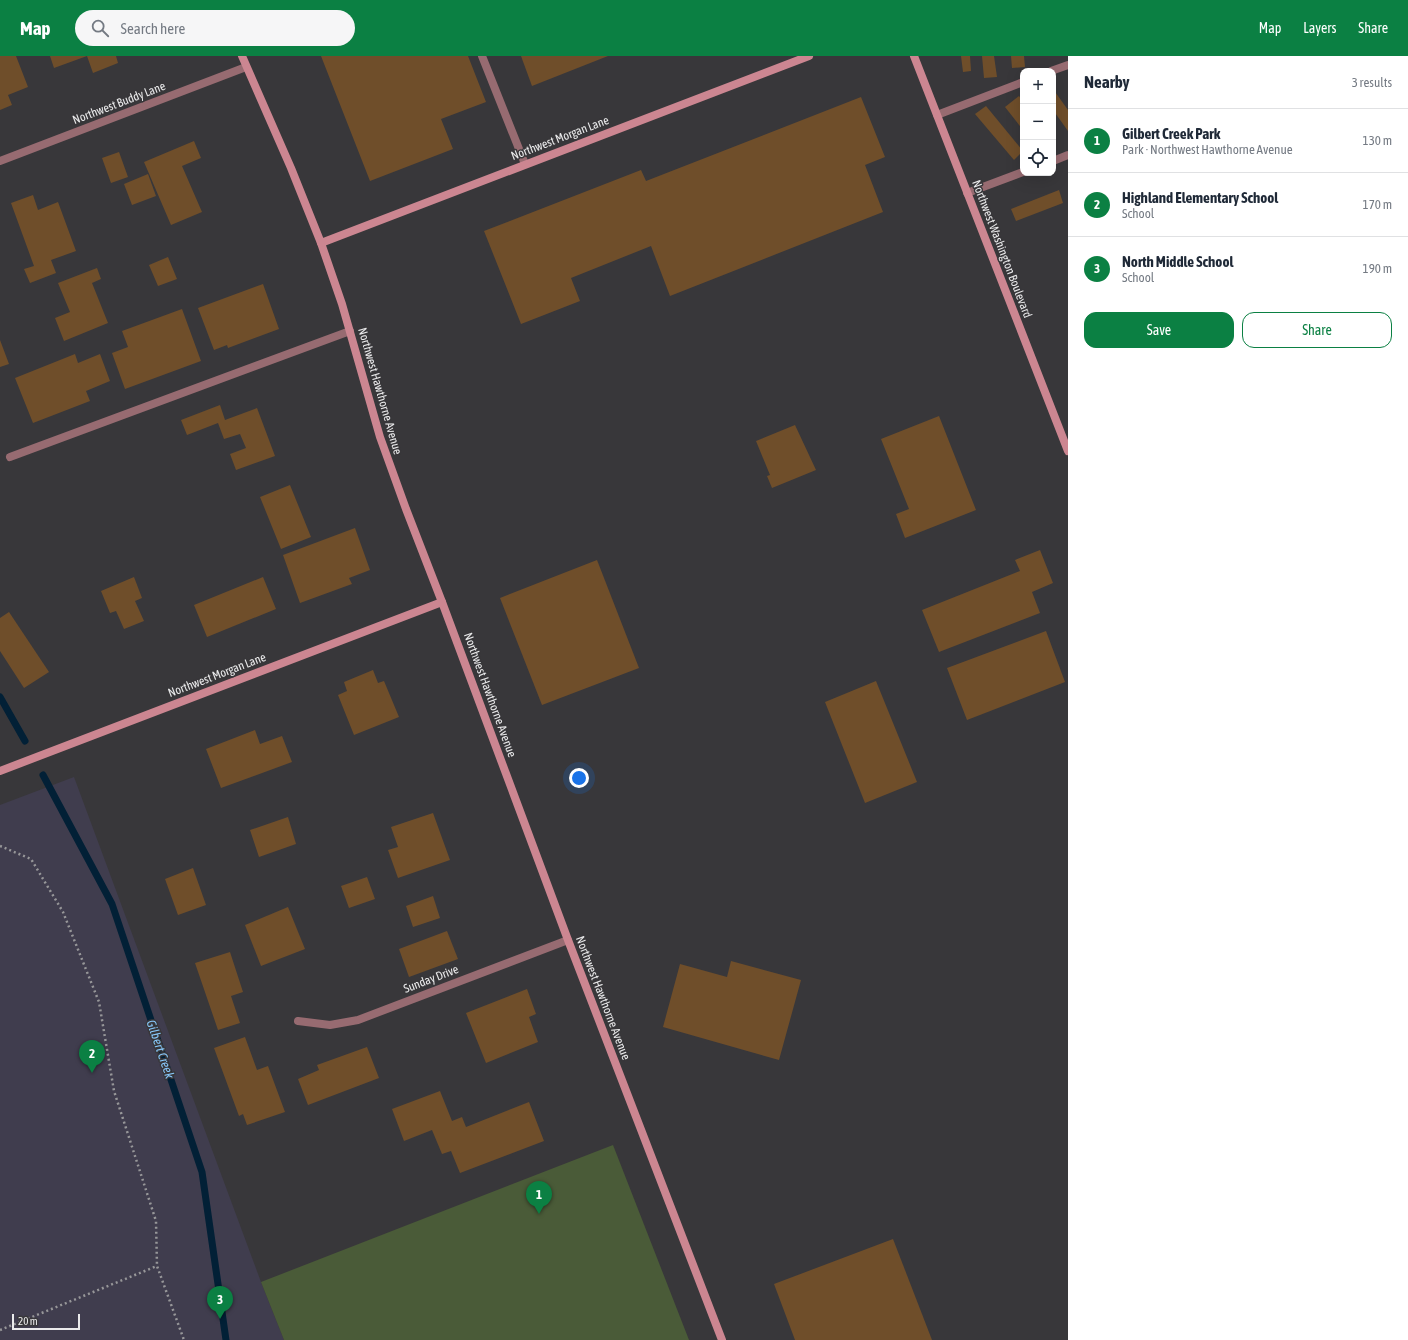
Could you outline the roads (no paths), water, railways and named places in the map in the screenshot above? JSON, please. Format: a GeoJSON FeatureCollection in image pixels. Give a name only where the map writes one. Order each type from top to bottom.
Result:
{"type":"FeatureCollection","features":[{"type":"Feature","properties":{"kind":"street","name":"Northwest Hawthorne Avenue"},"geometry":{"type":"LineString","coordinates":[[242,56],[291,168],[321,243],[350,331],[380,437],[568,940],[722,1340]]}},
{"type":"Feature","properties":{"kind":"street"},"geometry":{"type":"LineString","coordinates":[[482,56],[525,164]]}},
{"type":"Feature","properties":{"kind":"street","name":"Northwest Morgan Lane"},"geometry":{"type":"LineString","coordinates":[[321,243],[808,56]]}},
{"type":"Feature","properties":{"kind":"street","name":"Northwest Washington Boulevard"},"geometry":{"type":"LineString","coordinates":[[914,56],[1068,451]]}},
{"type":"Feature","properties":{"kind":"street"},"geometry":{"type":"LineString","coordinates":[[1056,69],[1068,64]]}},
{"type":"Feature","properties":{"kind":"street","name":"Northwest Buddy Lane"},"geometry":{"type":"LineString","coordinates":[[0,161],[246,67]]}},
{"type":"Feature","properties":{"kind":"street"},"geometry":{"type":"LineString","coordinates":[[937,115],[1020,83]]}},
{"type":"Feature","properties":{"kind":"street"},"geometry":{"type":"LineString","coordinates":[[1056,160],[1068,155]]}},
{"type":"Feature","properties":{"kind":"street"},"geometry":{"type":"LineString","coordinates":[[967,192],[1020,173]]}},
{"type":"Feature","properties":{"kind":"street"},"geometry":{"type":"LineString","coordinates":[[10,457],[350,331]]}},
{"type":"Feature","properties":{"kind":"street","name":"Northwest Morgan Lane"},"geometry":{"type":"LineString","coordinates":[[0,771],[442,602]]}},
{"type":"Feature","properties":{"kind":"street","name":"Sunday Drive"},"geometry":{"type":"LineString","coordinates":[[298,1021],[330,1025],[358,1020],[568,940]]}},
{"type":"Feature","properties":{"kind":"waterway","name":"Gilbert Creek"},"geometry":{"type":"LineString","coordinates":[[0,697],[25,741]]}},
{"type":"Feature","properties":{"kind":"waterway","name":"Gilbert Creek"},"geometry":{"type":"LineString","coordinates":[[43,775],[112,904],[202,1172],[226,1340]]}},
{"type":"Feature","properties":{"kind":"place","name":"Highland Elementary School"},"geometry":{"type":"Point","coordinates":[92,1073]}},
{"type":"Feature","properties":{"kind":"place","name":"Gilbert Creek Park"},"geometry":{"type":"Point","coordinates":[539,1214]}},
{"type":"Feature","properties":{"kind":"place","name":"North Middle School"},"geometry":{"type":"Point","coordinates":[220,1319]}}]}
